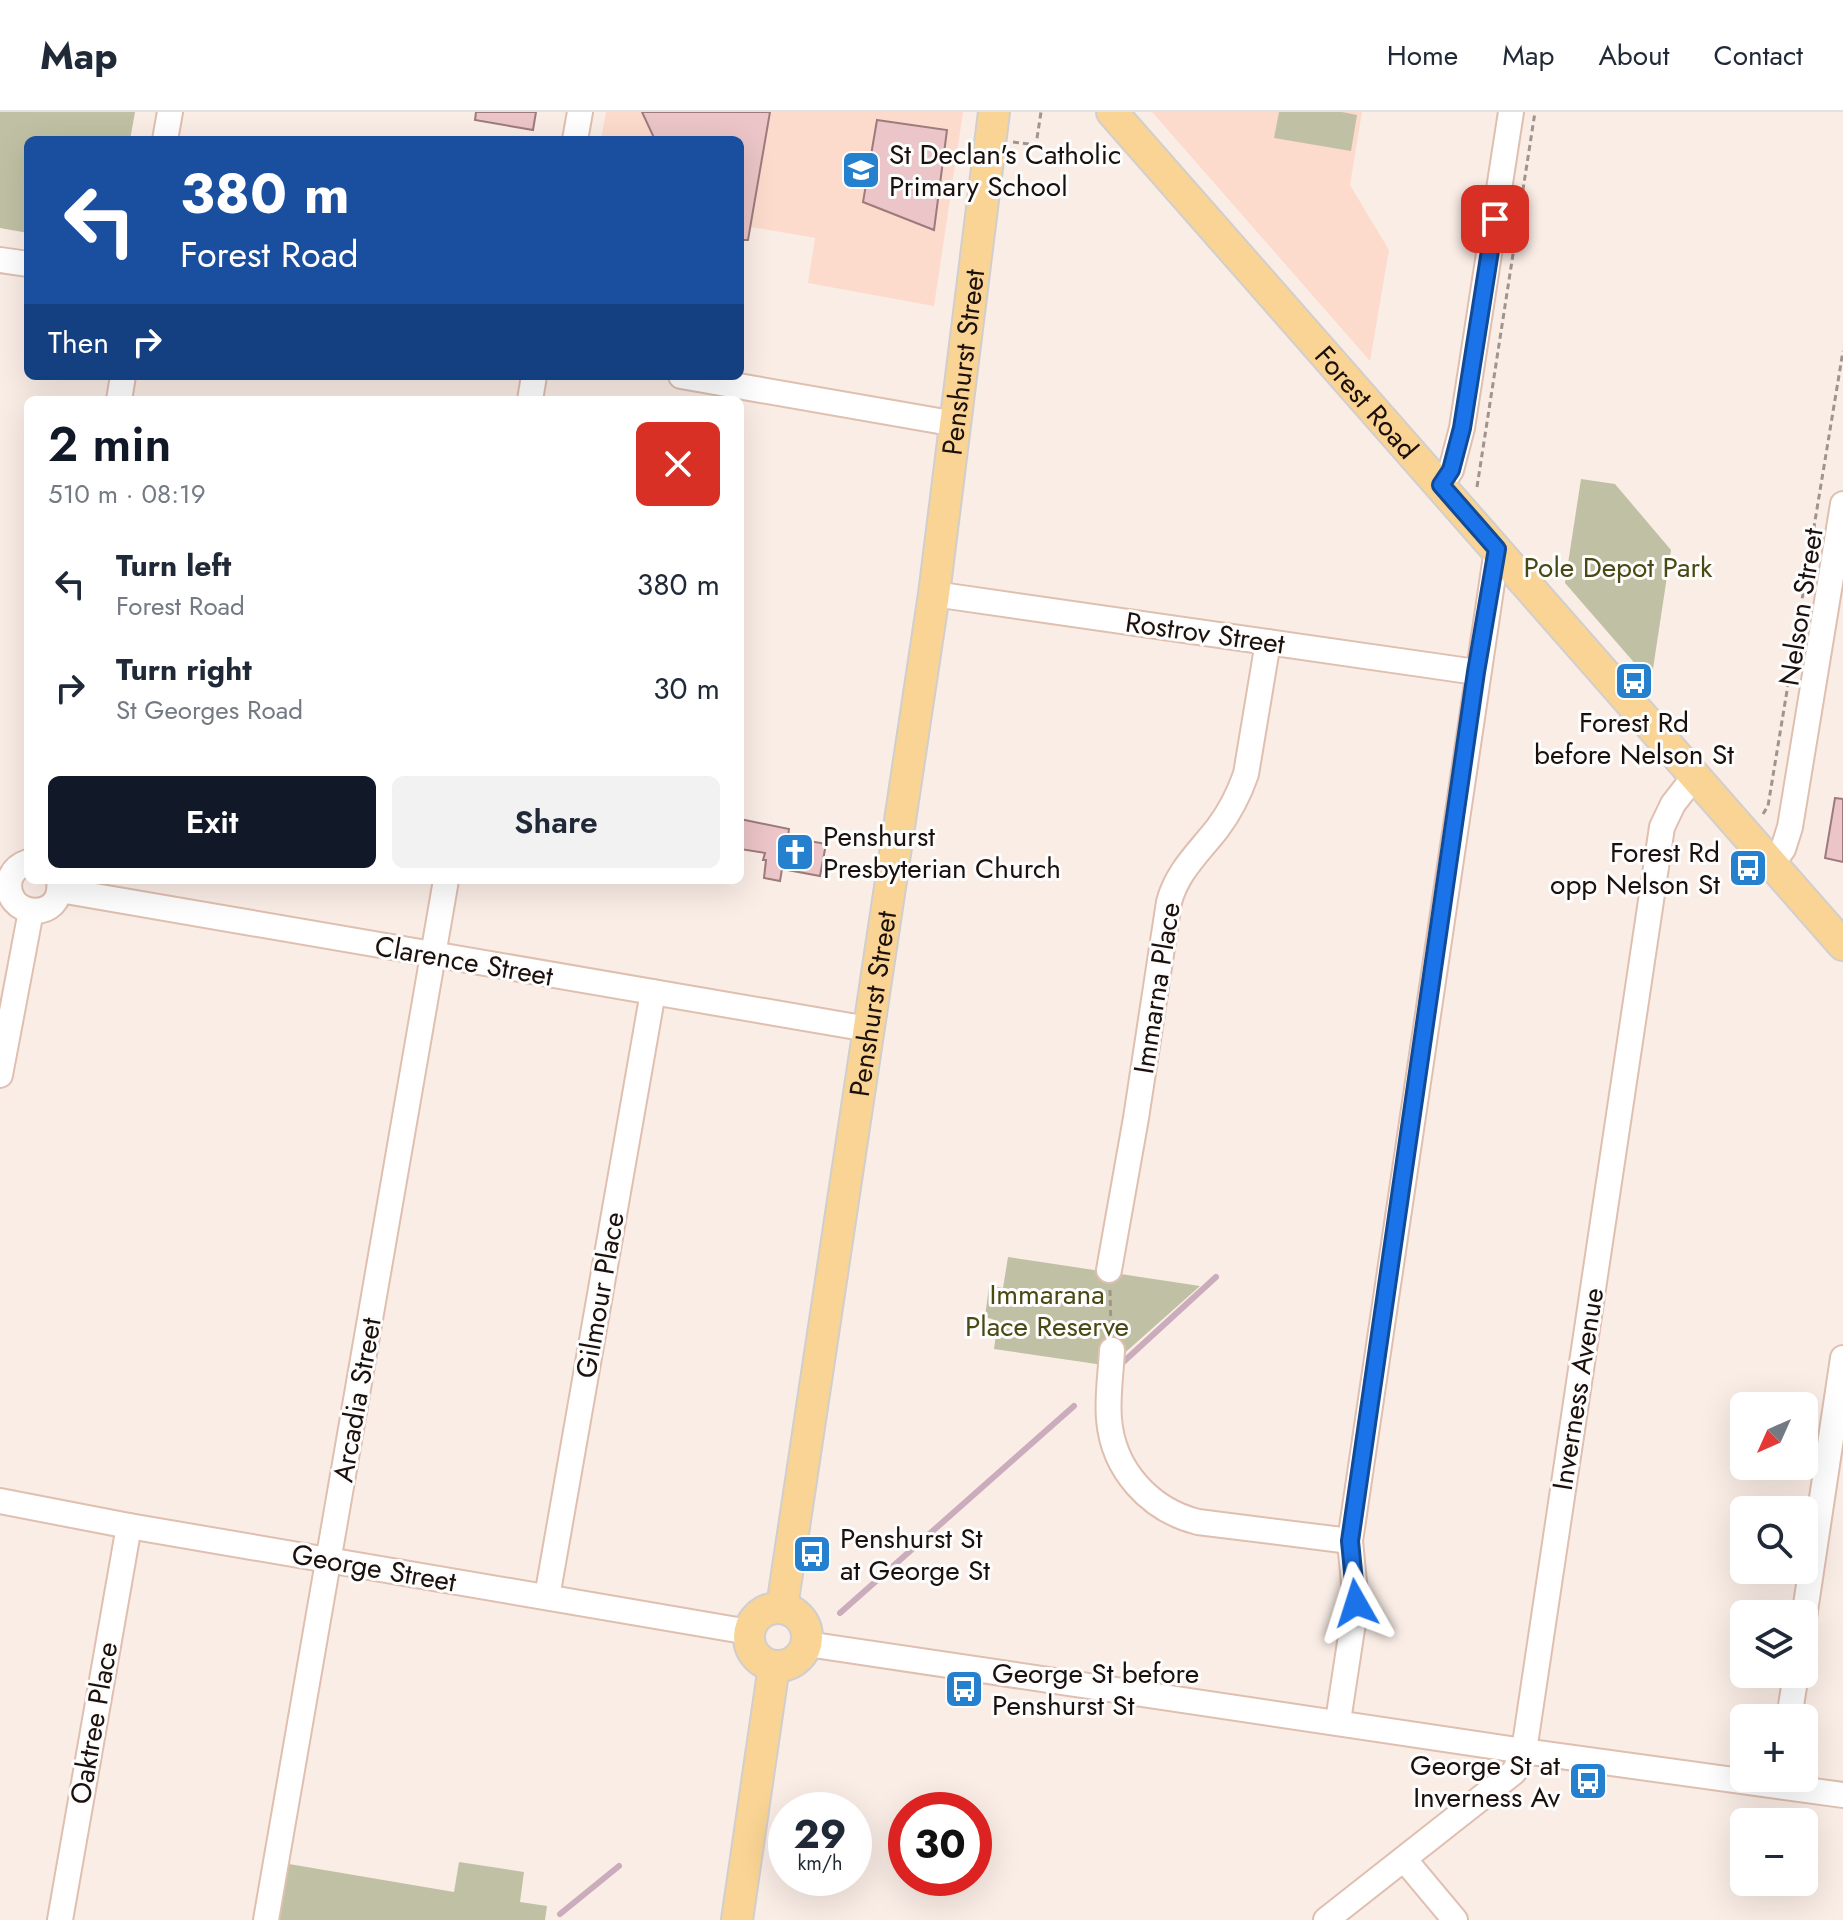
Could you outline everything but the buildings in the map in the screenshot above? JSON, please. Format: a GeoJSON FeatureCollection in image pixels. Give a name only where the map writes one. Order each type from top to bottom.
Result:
{"type":"FeatureCollection","features":[{"type":"Feature","properties":{"kind":"main road","name":"Penshurst Street"},"geometry":{"type":"LineString","coordinates":[[782,1607],[934,594],[994,112]]}},
{"type":"Feature","properties":{"kind":"main road","name":"Forest Road"},"geometry":{"type":"LineString","coordinates":[[1112,112],[1843,945]]}},
{"type":"Feature","properties":{"kind":"main road"},"geometry":{"type":"LineString","coordinates":[[782,1607],[791,1610],[805,1624],[807,1644],[799,1659],[783,1666],[774,1666],[765,1663],[752,1650],[749,1632],[764,1611],[782,1607]]}},
{"type":"Feature","properties":{"kind":"main road"},"geometry":{"type":"LineString","coordinates":[[737,1920],[774,1666]]}},
{"type":"Feature","properties":{"kind":"street"},"geometry":{"type":"LineString","coordinates":[[166,136],[170,112]]}},
{"type":"Feature","properties":{"kind":"street"},"geometry":{"type":"LineString","coordinates":[[576,136],[580,112]]}},
{"type":"Feature","properties":{"kind":"street"},"geometry":{"type":"LineString","coordinates":[[1441,485],[1451,470],[1462,428],[1511,112]]}},
{"type":"Feature","properties":{"kind":"street"},"geometry":{"type":"LineString","coordinates":[[0,260],[24,263]]}},
{"type":"Feature","properties":{"kind":"street"},"geometry":{"type":"LineString","coordinates":[[704,380],[956,424]]}},
{"type":"Feature","properties":{"kind":"street","name":"Nelson Street"},"geometry":{"type":"LineString","coordinates":[[1772,864],[1783,849],[1790,827],[1843,504]]}},
{"type":"Feature","properties":{"kind":"street"},"geometry":{"type":"LineString","coordinates":[[1338,1721],[1356,1603],[1350,1541],[1476,672],[1497,549]]}},
{"type":"Feature","properties":{"kind":"street","name":"Rostrov Street"},"geometry":{"type":"LineString","coordinates":[[934,594],[1476,672]]}},
{"type":"Feature","properties":{"kind":"street","name":"Immarna Place"},"geometry":{"type":"LineString","coordinates":[[1109,1270],[1172,892],[1189,862],[1226,817],[1241,788],[1268,642]]}},
{"type":"Feature","properties":{"kind":"street","name":"Inverness Avenue"},"geometry":{"type":"LineString","coordinates":[[1326,1920],[1514,1772],[1524,1751],[1662,827],[1673,804],[1694,777]]}},
{"type":"Feature","properties":{"kind":"street"},"geometry":{"type":"LineString","coordinates":[[24,864],[5,881],[12,898],[23,909],[46,909],[58,898],[60,885]]}},
{"type":"Feature","properties":{"kind":"street","name":"Arcadia Street"},"geometry":{"type":"LineString","coordinates":[[266,1920],[445,884]]}},
{"type":"Feature","properties":{"kind":"street","name":"Clarence Street"},"geometry":{"type":"LineString","coordinates":[[60,885],[433,956],[868,1029]]}},
{"type":"Feature","properties":{"kind":"street"},"geometry":{"type":"LineString","coordinates":[[0,1075],[31,911]]}},
{"type":"Feature","properties":{"kind":"street","name":"Gilmour Place"},"geometry":{"type":"LineString","coordinates":[[547,1597],[653,992]]}},
{"type":"Feature","properties":{"kind":"street"},"geometry":{"type":"LineString","coordinates":[[1112,1350],[1109,1420],[1114,1442],[1130,1476],[1154,1503],[1175,1515],[1198,1522],[1350,1541]]}},
{"type":"Feature","properties":{"kind":"street"},"geometry":{"type":"LineString","coordinates":[[1807,1600],[1843,1358]]}},
{"type":"Feature","properties":{"kind":"street","name":"George Street"},"geometry":{"type":"LineString","coordinates":[[0,1501],[129,1526],[749,1632]]}},
{"type":"Feature","properties":{"kind":"street","name":"Oaktree Place"},"geometry":{"type":"LineString","coordinates":[[60,1920],[129,1526]]}},
{"type":"Feature","properties":{"kind":"street"},"geometry":{"type":"LineString","coordinates":[[807,1644],[1524,1751],[1730,1776]]}},
{"type":"Feature","properties":{"kind":"street"},"geometry":{"type":"LineString","coordinates":[[1818,1790],[1843,1795]]}},
{"type":"Feature","properties":{"kind":"street"},"geometry":{"type":"LineString","coordinates":[[1404,1859],[1455,1920]]}},
{"type":"Feature","properties":{"kind":"path"},"geometry":{"type":"LineString","coordinates":[[1008,141],[1036,145],[1041,112]]}},
{"type":"Feature","properties":{"kind":"path"},"geometry":{"type":"LineString","coordinates":[[1477,487],[1535,112]]}},
{"type":"Feature","properties":{"kind":"path","name":"Nelson Street"},"geometry":{"type":"LineString","coordinates":[[1763,814],[1768,806],[1843,351]]}},
{"type":"Feature","properties":{"kind":"path"},"geometry":{"type":"LineString","coordinates":[[1109,1270],[1112,1350]]}},
{"type":"Feature","properties":{"kind":"shaded area","name":"St Declan's Catholic Primary School"},"geometry":{"type":"Polygon","coordinates":[[[606,112],[963,112],[934,306],[808,283],[815,238],[744,226],[744,136],[602,136],[606,112]]]}},
{"type":"Feature","properties":{"kind":"shaded area"},"geometry":{"type":"Polygon","coordinates":[[[1152,112],[1362,112],[1350,185],[1389,250],[1370,361],[1152,112]]]}},
{"type":"Feature","properties":{"kind":"green space"},"geometry":{"type":"Polygon","coordinates":[[[0,112],[135,112],[131,136],[24,136],[24,232],[0,228],[0,112]]]}},
{"type":"Feature","properties":{"kind":"green space"},"geometry":{"type":"Polygon","coordinates":[[[1279,112],[1342,112],[1357,115],[1351,151],[1274,138],[1279,112]]]}},
{"type":"Feature","properties":{"kind":"green space","name":"Pole Depot Park"},"geometry":{"type":"Polygon","coordinates":[[[1581,479],[1615,484],[1671,550],[1651,682],[1565,583],[1581,479]]]}},
{"type":"Feature","properties":{"kind":"green space","name":"Immarana Place Reserve"},"geometry":{"type":"Polygon","coordinates":[[[1008,1257],[1200,1286],[1110,1366],[994,1349],[998,1321],[985,1317],[989,1286],[1003,1288],[1008,1257]]]}},
{"type":"Feature","properties":{"kind":"green space"},"geometry":{"type":"Polygon","coordinates":[[[459,1862],[524,1872],[520,1902],[547,1906],[545,1920],[279,1920],[289,1864],[454,1892],[459,1862]]]}},
{"type":"Feature","properties":{"kind":"waterway"},"geometry":{"type":"LineString","coordinates":[[1120,1365],[1216,1277]]}},
{"type":"Feature","properties":{"kind":"waterway"},"geometry":{"type":"LineString","coordinates":[[840,1613],[1074,1406]]}},
{"type":"Feature","properties":{"kind":"waterway"},"geometry":{"type":"LineString","coordinates":[[560,1914],[619,1866]]}},
{"type":"Feature","properties":{"kind":"place","name":"St Declan's Catholic Primary School"},"geometry":{"type":"Point","coordinates":[861,170]}},
{"type":"Feature","properties":{"kind":"place","name":"Forest Rd before Nelson St"},"geometry":{"type":"Point","coordinates":[1634,681]}},
{"type":"Feature","properties":{"kind":"place","name":"Penshurst Presbyterian Church"},"geometry":{"type":"Point","coordinates":[795,852]}},
{"type":"Feature","properties":{"kind":"place","name":"Forest Rd opp Nelson St"},"geometry":{"type":"Point","coordinates":[1748,868]}},
{"type":"Feature","properties":{"kind":"place","name":"Penshurst St at George St"},"geometry":{"type":"Point","coordinates":[812,1554]}},
{"type":"Feature","properties":{"kind":"place","name":"George St before Penshurst St"},"geometry":{"type":"Point","coordinates":[964,1689]}},
{"type":"Feature","properties":{"kind":"place","name":"George St at Inverness Av"},"geometry":{"type":"Point","coordinates":[1588,1781]}},
{"type":"Feature","properties":{"kind":"route"},"geometry":{"type":"LineString","coordinates":[[1356,1603],[1350,1541],[1476,672],[1497,549],[1441,485],[1451,470],[1462,428],[1495,219]]}}]}
